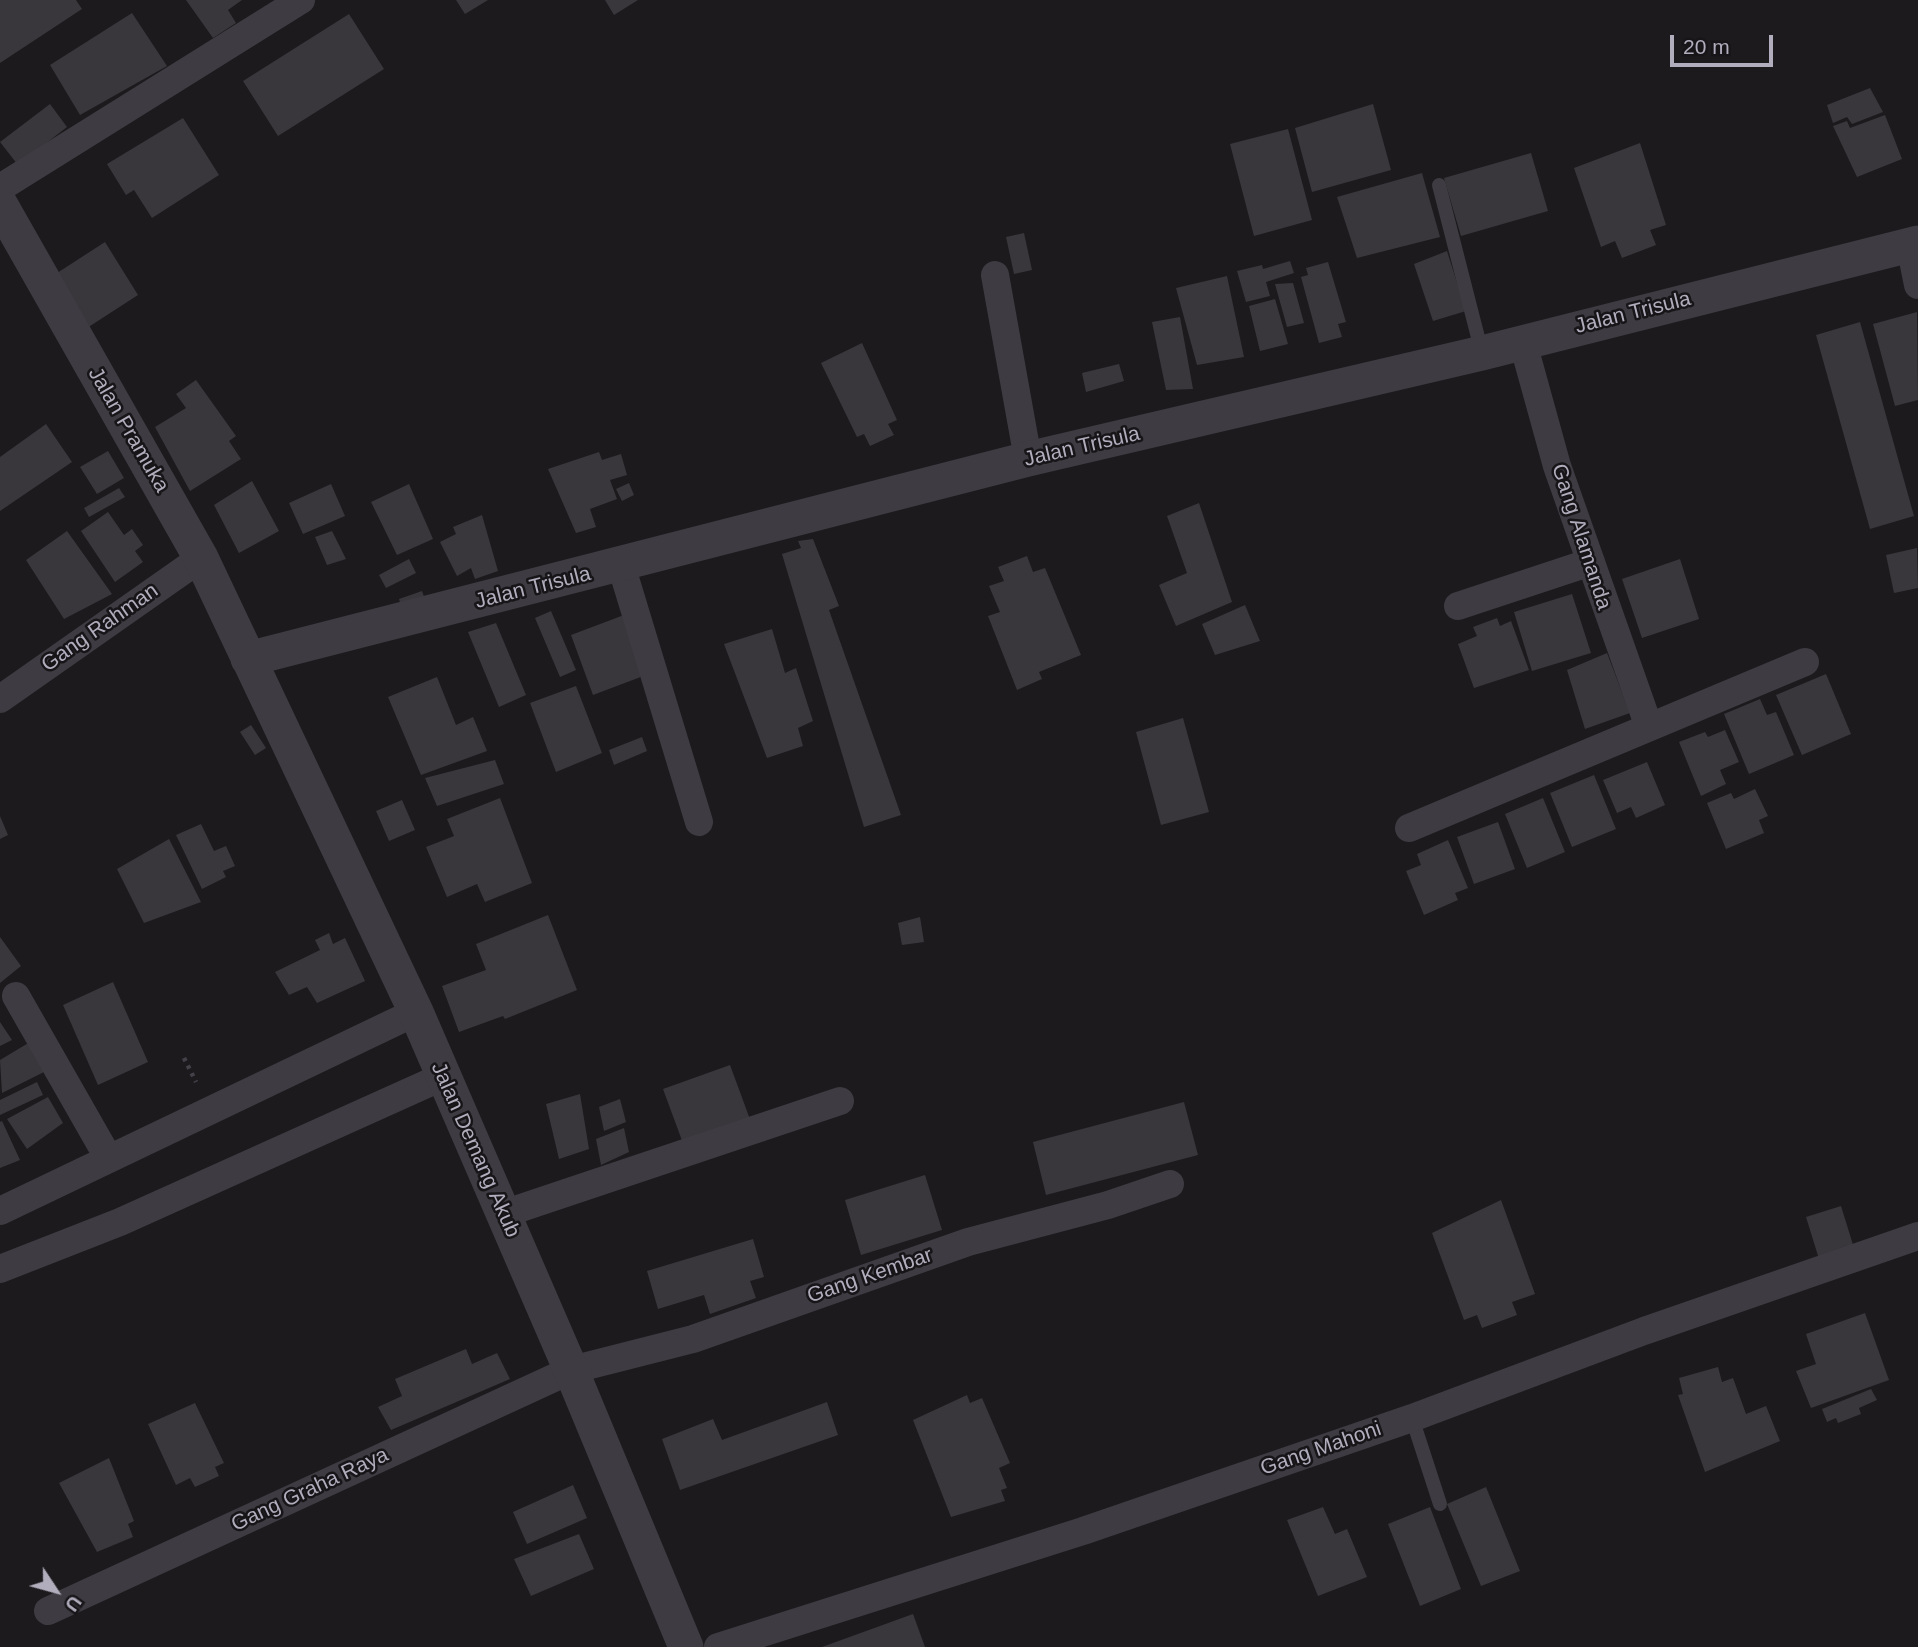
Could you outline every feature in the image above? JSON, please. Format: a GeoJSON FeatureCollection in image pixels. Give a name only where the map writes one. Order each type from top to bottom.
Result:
{"type":"FeatureCollection","features":[{"type":"Feature","properties":{"kind":"street"},"geometry":{"type":"LineString","coordinates":[[0,188],[301,0]]}},
{"type":"Feature","properties":{"kind":"street","name":"Jalan Pramuka"},"geometry":{"type":"LineString","coordinates":[[0,204],[201,558],[248,659]]}},
{"type":"Feature","properties":{"kind":"street"},"geometry":{"type":"LineString","coordinates":[[1914,244],[1918,285]]}},
{"type":"Feature","properties":{"kind":"street","name":"Jalan Trisula"},"geometry":{"type":"LineString","coordinates":[[248,659],[1028,459],[1482,353],[1580,326],[1914,244]]}},
{"type":"Feature","properties":{"kind":"street"},"geometry":{"type":"LineString","coordinates":[[995,275],[1028,459]]}},
{"type":"Feature","properties":{"kind":"street","name":"Gang Alamanda"},"geometry":{"type":"LineString","coordinates":[[1522,343],[1557,466],[1649,727]]}},
{"type":"Feature","properties":{"kind":"street","name":"Gang Rahman"},"geometry":{"type":"LineString","coordinates":[[0,699],[201,558]]}},
{"type":"Feature","properties":{"kind":"street"},"geometry":{"type":"LineString","coordinates":[[1458,606],[1591,562]]}},
{"type":"Feature","properties":{"kind":"street"},"geometry":{"type":"LineString","coordinates":[[621,565],[699,822]]}},
{"type":"Feature","properties":{"kind":"street","name":"Jalan Demang Akub"},"geometry":{"type":"LineString","coordinates":[[248,659],[416,1012],[571,1370],[686,1647]]}},
{"type":"Feature","properties":{"kind":"street"},"geometry":{"type":"LineString","coordinates":[[1409,828],[1805,662]]}},
{"type":"Feature","properties":{"kind":"street"},"geometry":{"type":"LineString","coordinates":[[16,996],[109,1159]]}},
{"type":"Feature","properties":{"kind":"street"},"geometry":{"type":"LineString","coordinates":[[0,1211],[416,1012]]}},
{"type":"Feature","properties":{"kind":"street"},"geometry":{"type":"LineString","coordinates":[[0,1269],[120,1222],[442,1077]]}},
{"type":"Feature","properties":{"kind":"street"},"geometry":{"type":"LineString","coordinates":[[503,1214],[840,1101]]}},
{"type":"Feature","properties":{"kind":"street","name":"Gang Kembar"},"geometry":{"type":"LineString","coordinates":[[571,1370],[693,1339],[968,1242],[1108,1205],[1170,1184]]}},
{"type":"Feature","properties":{"kind":"street","name":"Gang Mahoni"},"geometry":{"type":"LineString","coordinates":[[718,1647],[1083,1531],[1412,1418],[1644,1331],[1918,1236]]}},
{"type":"Feature","properties":{"kind":"street","name":"Gang Graha Raya"},"geometry":{"type":"LineString","coordinates":[[48,1611],[571,1370]]}},
{"type":"Feature","properties":{"kind":"lane"},"geometry":{"type":"LineString","coordinates":[[1439,185],[1482,353]]}},
{"type":"Feature","properties":{"kind":"lane"},"geometry":{"type":"LineString","coordinates":[[1412,1418],[1440,1504]]}},
{"type":"Feature","properties":{"kind":"building"},"geometry":{"type":"Polygon","coordinates":[[[0,0],[76,0],[82,9],[0,63],[0,0]]]}},
{"type":"Feature","properties":{"kind":"building"},"geometry":{"type":"Polygon","coordinates":[[[186,0],[242,0],[228,10],[236,23],[213,38],[186,0]]]}},
{"type":"Feature","properties":{"kind":"building"},"geometry":{"type":"Polygon","coordinates":[[[456,0],[488,0],[465,14],[456,0]]]}},
{"type":"Feature","properties":{"kind":"building"},"geometry":{"type":"Polygon","coordinates":[[[605,0],[638,0],[614,15],[605,0]]]}},
{"type":"Feature","properties":{"kind":"building"},"geometry":{"type":"Polygon","coordinates":[[[132,13],[167,66],[80,115],[50,65],[132,13]]]}},
{"type":"Feature","properties":{"kind":"building"},"geometry":{"type":"Polygon","coordinates":[[[349,14],[384,69],[278,136],[243,81],[349,14]]]}},
{"type":"Feature","properties":{"kind":"building"},"geometry":{"type":"Polygon","coordinates":[[[1870,88],[1883,112],[1852,124],[1847,117],[1833,123],[1827,105],[1870,88]]]}},
{"type":"Feature","properties":{"kind":"building"},"geometry":{"type":"Polygon","coordinates":[[[50,104],[67,127],[18,165],[0,142],[50,104]]]}},
{"type":"Feature","properties":{"kind":"building"},"geometry":{"type":"Polygon","coordinates":[[[1373,104],[1391,170],[1312,192],[1295,128],[1373,104]]]}},
{"type":"Feature","properties":{"kind":"building"},"geometry":{"type":"Polygon","coordinates":[[[1885,115],[1902,159],[1857,177],[1833,126],[1847,121],[1850,128],[1885,115]]]}},
{"type":"Feature","properties":{"kind":"building"},"geometry":{"type":"Polygon","coordinates":[[[183,118],[219,175],[152,218],[134,190],[126,195],[107,164],[183,118]]]}},
{"type":"Feature","properties":{"kind":"building"},"geometry":{"type":"Polygon","coordinates":[[[1288,129],[1312,220],[1254,236],[1230,144],[1288,129]]]}},
{"type":"Feature","properties":{"kind":"building"},"geometry":{"type":"Polygon","coordinates":[[[1640,143],[1666,225],[1650,230],[1656,245],[1622,258],[1615,241],[1601,247],[1574,168],[1640,143]]]}},
{"type":"Feature","properties":{"kind":"building"},"geometry":{"type":"Polygon","coordinates":[[[1531,153],[1548,211],[1461,236],[1444,178],[1531,153]]]}},
{"type":"Feature","properties":{"kind":"building"},"geometry":{"type":"Polygon","coordinates":[[[1422,173],[1440,237],[1357,258],[1337,197],[1422,173]]]}},
{"type":"Feature","properties":{"kind":"building"},"geometry":{"type":"Polygon","coordinates":[[[1024,233],[1032,270],[1014,274],[1006,237],[1024,233]]]}},
{"type":"Feature","properties":{"kind":"building"},"geometry":{"type":"Polygon","coordinates":[[[105,242],[138,295],[87,328],[54,275],[105,242]]]}},
{"type":"Feature","properties":{"kind":"building"},"geometry":{"type":"Polygon","coordinates":[[[1447,251],[1466,311],[1433,321],[1414,264],[1447,251]]]}},
{"type":"Feature","properties":{"kind":"building"},"geometry":{"type":"Polygon","coordinates":[[[1290,261],[1294,273],[1266,282],[1270,296],[1246,302],[1237,271],[1262,265],[1263,269],[1290,261]]]}},
{"type":"Feature","properties":{"kind":"building"},"geometry":{"type":"Polygon","coordinates":[[[1328,262],[1346,322],[1338,324],[1342,337],[1319,343],[1301,277],[1308,275],[1306,268],[1328,262]]]}},
{"type":"Feature","properties":{"kind":"building"},"geometry":{"type":"Polygon","coordinates":[[[1227,276],[1244,357],[1197,365],[1176,288],[1227,276]]]}},
{"type":"Feature","properties":{"kind":"building"},"geometry":{"type":"Polygon","coordinates":[[[1293,283],[1304,323],[1287,327],[1275,284],[1293,283]]]}},
{"type":"Feature","properties":{"kind":"building"},"geometry":{"type":"Polygon","coordinates":[[[1275,299],[1288,344],[1260,351],[1249,306],[1275,299]]]}},
{"type":"Feature","properties":{"kind":"building"},"geometry":{"type":"Polygon","coordinates":[[[1917,312],[1918,400],[1895,406],[1873,324],[1917,312]]]}},
{"type":"Feature","properties":{"kind":"building"},"geometry":{"type":"Polygon","coordinates":[[[1180,317],[1193,389],[1166,390],[1152,322],[1180,317]]]}},
{"type":"Feature","properties":{"kind":"building"},"geometry":{"type":"Polygon","coordinates":[[[1860,322],[1914,516],[1870,529],[1816,335],[1860,322]]]}},
{"type":"Feature","properties":{"kind":"building"},"geometry":{"type":"Polygon","coordinates":[[[862,343],[897,420],[888,424],[894,435],[870,446],[864,434],[857,437],[821,363],[862,343]]]}},
{"type":"Feature","properties":{"kind":"building"},"geometry":{"type":"Polygon","coordinates":[[[1119,364],[1124,381],[1086,392],[1082,373],[1119,364]]]}},
{"type":"Feature","properties":{"kind":"building"},"geometry":{"type":"Polygon","coordinates":[[[196,380],[236,436],[229,441],[241,459],[190,491],[155,427],[186,408],[176,394],[196,380]]]}},
{"type":"Feature","properties":{"kind":"building"},"geometry":{"type":"Polygon","coordinates":[[[46,424],[72,462],[0,511],[0,457],[46,424]]]}},
{"type":"Feature","properties":{"kind":"building"},"geometry":{"type":"Polygon","coordinates":[[[108,451],[124,478],[97,494],[80,467],[108,451]]]}},
{"type":"Feature","properties":{"kind":"building"},"geometry":{"type":"Polygon","coordinates":[[[599,452],[602,460],[621,454],[627,475],[610,480],[617,499],[590,509],[596,527],[576,533],[548,469],[599,452]]]}},
{"type":"Feature","properties":{"kind":"building"},"geometry":{"type":"Polygon","coordinates":[[[252,481],[279,531],[239,553],[214,505],[252,481]]]}},
{"type":"Feature","properties":{"kind":"building"},"geometry":{"type":"Polygon","coordinates":[[[629,483],[634,495],[622,501],[616,489],[629,483]]]}},
{"type":"Feature","properties":{"kind":"building"},"geometry":{"type":"Polygon","coordinates":[[[331,484],[345,516],[303,534],[289,503],[331,484]]]}},
{"type":"Feature","properties":{"kind":"building"},"geometry":{"type":"Polygon","coordinates":[[[409,484],[433,539],[397,555],[371,502],[409,484]]]}},
{"type":"Feature","properties":{"kind":"building"},"geometry":{"type":"Polygon","coordinates":[[[119,488],[125,497],[89,517],[84,508],[119,488]]]}},
{"type":"Feature","properties":{"kind":"building"},"geometry":{"type":"Polygon","coordinates":[[[1199,503],[1232,602],[1176,626],[1159,585],[1187,573],[1167,516],[1199,503]]]}},
{"type":"Feature","properties":{"kind":"building"},"geometry":{"type":"Polygon","coordinates":[[[108,512],[124,535],[132,529],[143,545],[135,551],[143,562],[115,582],[81,531],[108,512]]]}},
{"type":"Feature","properties":{"kind":"building"},"geometry":{"type":"Polygon","coordinates":[[[482,515],[498,571],[475,579],[471,568],[457,576],[440,542],[456,534],[453,527],[482,515]]]}},
{"type":"Feature","properties":{"kind":"building"},"geometry":{"type":"Polygon","coordinates":[[[67,531],[112,594],[64,619],[26,560],[67,531]]]}},
{"type":"Feature","properties":{"kind":"building"},"geometry":{"type":"Polygon","coordinates":[[[332,531],[346,559],[327,565],[315,537],[332,531]]]}},
{"type":"Feature","properties":{"kind":"building"},"geometry":{"type":"Polygon","coordinates":[[[813,539],[839,606],[829,610],[901,815],[864,827],[782,554],[801,548],[798,541],[813,539]]]}},
{"type":"Feature","properties":{"kind":"building"},"geometry":{"type":"Polygon","coordinates":[[[1917,548],[1918,588],[1894,593],[1886,555],[1917,548]]]}},
{"type":"Feature","properties":{"kind":"building"},"geometry":{"type":"Polygon","coordinates":[[[1027,556],[1033,572],[1045,568],[1081,655],[1039,672],[1042,679],[1017,690],[988,616],[1000,612],[989,586],[1004,581],[998,567],[1027,556]]]}},
{"type":"Feature","properties":{"kind":"building"},"geometry":{"type":"Polygon","coordinates":[[[409,559],[416,573],[386,588],[379,575],[409,559]]]}},
{"type":"Feature","properties":{"kind":"building"},"geometry":{"type":"Polygon","coordinates":[[[1680,559],[1699,619],[1642,638],[1622,579],[1680,559]]]}},
{"type":"Feature","properties":{"kind":"building"},"geometry":{"type":"Polygon","coordinates":[[[422,591],[427,605],[403,613],[399,599],[422,591]]]}},
{"type":"Feature","properties":{"kind":"building"},"geometry":{"type":"Polygon","coordinates":[[[1572,594],[1591,653],[1532,671],[1514,612],[1572,594]]]}},
{"type":"Feature","properties":{"kind":"building"},"geometry":{"type":"Polygon","coordinates":[[[1245,605],[1260,641],[1215,655],[1202,624],[1245,605]]]}},
{"type":"Feature","properties":{"kind":"building"},"geometry":{"type":"Polygon","coordinates":[[[551,611],[576,670],[560,677],[535,618],[551,611]]]}},
{"type":"Feature","properties":{"kind":"building"},"geometry":{"type":"Polygon","coordinates":[[[624,615],[646,675],[593,695],[571,635],[624,615]]]}},
{"type":"Feature","properties":{"kind":"building"},"geometry":{"type":"Polygon","coordinates":[[[1497,618],[1500,626],[1511,621],[1529,670],[1474,688],[1458,644],[1477,636],[1473,627],[1497,618]]]}},
{"type":"Feature","properties":{"kind":"building"},"geometry":{"type":"Polygon","coordinates":[[[496,623],[526,695],[499,707],[468,632],[496,623]]]}},
{"type":"Feature","properties":{"kind":"building"},"geometry":{"type":"Polygon","coordinates":[[[772,629],[785,673],[796,668],[813,721],[798,728],[803,746],[767,758],[724,644],[772,629]]]}},
{"type":"Feature","properties":{"kind":"building"},"geometry":{"type":"Polygon","coordinates":[[[1607,653],[1630,713],[1585,729],[1567,670],[1607,653]]]}},
{"type":"Feature","properties":{"kind":"building"},"geometry":{"type":"Polygon","coordinates":[[[1826,674],[1851,734],[1802,755],[1776,695],[1826,674]]]}},
{"type":"Feature","properties":{"kind":"building"},"geometry":{"type":"Polygon","coordinates":[[[437,677],[456,725],[473,717],[487,751],[421,775],[388,697],[437,677]]]}},
{"type":"Feature","properties":{"kind":"building"},"geometry":{"type":"Polygon","coordinates":[[[576,686],[602,753],[556,772],[530,703],[576,686]]]}},
{"type":"Feature","properties":{"kind":"building"},"geometry":{"type":"Polygon","coordinates":[[[1760,699],[1767,715],[1776,712],[1794,755],[1749,774],[1724,714],[1760,699]]]}},
{"type":"Feature","properties":{"kind":"building"},"geometry":{"type":"Polygon","coordinates":[[[1183,718],[1209,812],[1161,825],[1136,732],[1183,718]]]}},
{"type":"Feature","properties":{"kind":"building"},"geometry":{"type":"Polygon","coordinates":[[[251,725],[266,748],[255,755],[240,732],[251,725]]]}},
{"type":"Feature","properties":{"kind":"building"},"geometry":{"type":"Polygon","coordinates":[[[1725,730],[1739,762],[1720,770],[1726,784],[1701,796],[1679,742],[1705,732],[1708,737],[1725,730]]]}},
{"type":"Feature","properties":{"kind":"building"},"geometry":{"type":"Polygon","coordinates":[[[642,737],[647,751],[614,765],[609,750],[642,737]]]}},
{"type":"Feature","properties":{"kind":"building"},"geometry":{"type":"Polygon","coordinates":[[[495,760],[504,784],[437,806],[425,778],[495,760]]]}},
{"type":"Feature","properties":{"kind":"building"},"geometry":{"type":"Polygon","coordinates":[[[1647,762],[1665,805],[1636,818],[1631,807],[1617,813],[1603,780],[1647,762]]]}},
{"type":"Feature","properties":{"kind":"building"},"geometry":{"type":"Polygon","coordinates":[[[1594,775],[1616,829],[1572,847],[1550,793],[1594,775]]]}},
{"type":"Feature","properties":{"kind":"building"},"geometry":{"type":"Polygon","coordinates":[[[1755,789],[1768,816],[1759,820],[1764,833],[1726,849],[1707,803],[1731,793],[1734,799],[1755,789]]]}},
{"type":"Feature","properties":{"kind":"building"},"geometry":{"type":"Polygon","coordinates":[[[500,798],[532,883],[485,902],[477,884],[447,897],[426,847],[454,836],[447,819],[500,798]]]}},
{"type":"Feature","properties":{"kind":"building"},"geometry":{"type":"Polygon","coordinates":[[[1543,798],[1565,852],[1527,868],[1505,814],[1543,798]]]}},
{"type":"Feature","properties":{"kind":"building"},"geometry":{"type":"Polygon","coordinates":[[[402,800],[415,830],[389,841],[376,811],[402,800]]]}},
{"type":"Feature","properties":{"kind":"building"},"geometry":{"type":"Polygon","coordinates":[[[0,816],[8,835],[0,839],[0,816]]]}},
{"type":"Feature","properties":{"kind":"building"},"geometry":{"type":"Polygon","coordinates":[[[1498,822],[1515,869],[1474,884],[1457,837],[1498,822]]]}},
{"type":"Feature","properties":{"kind":"building"},"geometry":{"type":"Polygon","coordinates":[[[201,824],[214,851],[226,846],[235,866],[223,871],[226,877],[202,889],[176,835],[201,824]]]}},
{"type":"Feature","properties":{"kind":"building"},"geometry":{"type":"Polygon","coordinates":[[[169,839],[201,902],[144,923],[117,869],[169,839]]]}},
{"type":"Feature","properties":{"kind":"building"},"geometry":{"type":"Polygon","coordinates":[[[1448,840],[1468,888],[1455,893],[1458,900],[1424,915],[1406,871],[1421,865],[1417,854],[1448,840]]]}},
{"type":"Feature","properties":{"kind":"building"},"geometry":{"type":"Polygon","coordinates":[[[548,915],[577,990],[505,1019],[503,1016],[459,1032],[442,986],[486,970],[476,944],[548,915]]]}},
{"type":"Feature","properties":{"kind":"building"},"geometry":{"type":"Polygon","coordinates":[[[920,917],[924,942],[902,945],[898,923],[920,917]]]}},
{"type":"Feature","properties":{"kind":"building"},"geometry":{"type":"Polygon","coordinates":[[[329,933],[333,944],[345,938],[365,981],[317,1003],[307,987],[289,995],[275,972],[320,950],[315,940],[329,933]]]}},
{"type":"Feature","properties":{"kind":"building"},"geometry":{"type":"Polygon","coordinates":[[[0,937],[21,966],[0,983],[0,937]]]}},
{"type":"Feature","properties":{"kind":"building"},"geometry":{"type":"Polygon","coordinates":[[[113,982],[148,1062],[98,1085],[63,1005],[113,982]]]}},
{"type":"Feature","properties":{"kind":"building"},"geometry":{"type":"Polygon","coordinates":[[[0,1022],[12,1040],[0,1046],[0,1022]]]}},
{"type":"Feature","properties":{"kind":"building"},"geometry":{"type":"Polygon","coordinates":[[[35,1039],[52,1068],[2,1093],[0,1060],[35,1039]]]}},
{"type":"Feature","properties":{"kind":"building"},"geometry":{"type":"Polygon","coordinates":[[[730,1065],[751,1122],[684,1146],[663,1089],[730,1065]]]}},
{"type":"Feature","properties":{"kind":"building"},"geometry":{"type":"Polygon","coordinates":[[[37,1082],[43,1095],[0,1115],[0,1100],[37,1082]]]}},
{"type":"Feature","properties":{"kind":"building"},"geometry":{"type":"Polygon","coordinates":[[[580,1094],[589,1149],[559,1159],[546,1104],[580,1094]]]}},
{"type":"Feature","properties":{"kind":"building"},"geometry":{"type":"Polygon","coordinates":[[[48,1097],[63,1123],[27,1149],[7,1119],[48,1097]]]}},
{"type":"Feature","properties":{"kind":"building"},"geometry":{"type":"Polygon","coordinates":[[[620,1099],[626,1122],[604,1131],[599,1107],[620,1099]]]}},
{"type":"Feature","properties":{"kind":"building"},"geometry":{"type":"Polygon","coordinates":[[[1184,1102],[1198,1155],[1046,1195],[1033,1142],[1184,1102]]]}},
{"type":"Feature","properties":{"kind":"building"},"geometry":{"type":"Polygon","coordinates":[[[2,1121],[20,1160],[0,1168],[0,1122],[2,1121]]]}},
{"type":"Feature","properties":{"kind":"building"},"geometry":{"type":"Polygon","coordinates":[[[624,1128],[629,1152],[601,1165],[596,1139],[624,1128]]]}},
{"type":"Feature","properties":{"kind":"building"},"geometry":{"type":"Polygon","coordinates":[[[925,1175],[942,1230],[861,1255],[845,1200],[925,1175]]]}},
{"type":"Feature","properties":{"kind":"building"},"geometry":{"type":"Polygon","coordinates":[[[1501,1200],[1535,1294],[1512,1302],[1517,1315],[1482,1328],[1477,1315],[1464,1320],[1432,1233],[1501,1200]]]}},
{"type":"Feature","properties":{"kind":"building"},"geometry":{"type":"Polygon","coordinates":[[[1841,1206],[1854,1248],[1819,1259],[1806,1217],[1841,1206]]]}},
{"type":"Feature","properties":{"kind":"building"},"geometry":{"type":"Polygon","coordinates":[[[753,1239],[764,1277],[750,1281],[756,1298],[710,1314],[704,1295],[658,1309],[647,1271],[753,1239]]]}},
{"type":"Feature","properties":{"kind":"building"},"geometry":{"type":"Polygon","coordinates":[[[1865,1313],[1889,1380],[1811,1408],[1796,1371],[1816,1364],[1806,1334],[1865,1313]]]}},
{"type":"Feature","properties":{"kind":"building"},"geometry":{"type":"Polygon","coordinates":[[[466,1349],[472,1364],[497,1353],[510,1379],[391,1430],[378,1407],[402,1396],[395,1379],[466,1349]]]}},
{"type":"Feature","properties":{"kind":"building"},"geometry":{"type":"Polygon","coordinates":[[[1718,1367],[1722,1382],[1733,1378],[1746,1414],[1766,1406],[1780,1441],[1705,1472],[1678,1395],[1683,1394],[1679,1378],[1718,1367]]]}},
{"type":"Feature","properties":{"kind":"building"},"geometry":{"type":"Polygon","coordinates":[[[1871,1389],[1877,1400],[1859,1408],[1861,1414],[1838,1423],[1836,1418],[1827,1422],[1822,1409],[1871,1389]]]}},
{"type":"Feature","properties":{"kind":"building"},"geometry":{"type":"Polygon","coordinates":[[[967,1395],[970,1403],[982,1398],[1010,1463],[999,1468],[1007,1488],[1001,1490],[1005,1501],[951,1517],[913,1420],[967,1395]]]}},
{"type":"Feature","properties":{"kind":"building"},"geometry":{"type":"Polygon","coordinates":[[[827,1402],[838,1435],[680,1490],[662,1439],[713,1419],[722,1440],[827,1402]]]}},
{"type":"Feature","properties":{"kind":"building"},"geometry":{"type":"Polygon","coordinates":[[[195,1403],[224,1463],[215,1467],[219,1476],[195,1487],[190,1478],[176,1485],[148,1424],[195,1403]]]}},
{"type":"Feature","properties":{"kind":"building"},"geometry":{"type":"Polygon","coordinates":[[[109,1458],[134,1521],[128,1524],[133,1537],[97,1552],[59,1483],[109,1458]]]}},
{"type":"Feature","properties":{"kind":"building"},"geometry":{"type":"Polygon","coordinates":[[[573,1485],[587,1518],[527,1544],[513,1512],[573,1485]]]}},
{"type":"Feature","properties":{"kind":"building"},"geometry":{"type":"Polygon","coordinates":[[[1486,1487],[1520,1571],[1481,1586],[1447,1504],[1486,1487]]]}},
{"type":"Feature","properties":{"kind":"building"},"geometry":{"type":"Polygon","coordinates":[[[1323,1507],[1335,1534],[1347,1529],[1367,1577],[1318,1596],[1287,1520],[1323,1507]]]}},
{"type":"Feature","properties":{"kind":"building"},"geometry":{"type":"Polygon","coordinates":[[[1430,1507],[1461,1589],[1420,1606],[1388,1524],[1430,1507]]]}},
{"type":"Feature","properties":{"kind":"building"},"geometry":{"type":"Polygon","coordinates":[[[579,1534],[594,1569],[531,1596],[514,1559],[579,1534]]]}},
{"type":"Feature","properties":{"kind":"building"},"geometry":{"type":"Polygon","coordinates":[[[913,1614],[925,1647],[822,1647],[913,1614]]]}}]}
